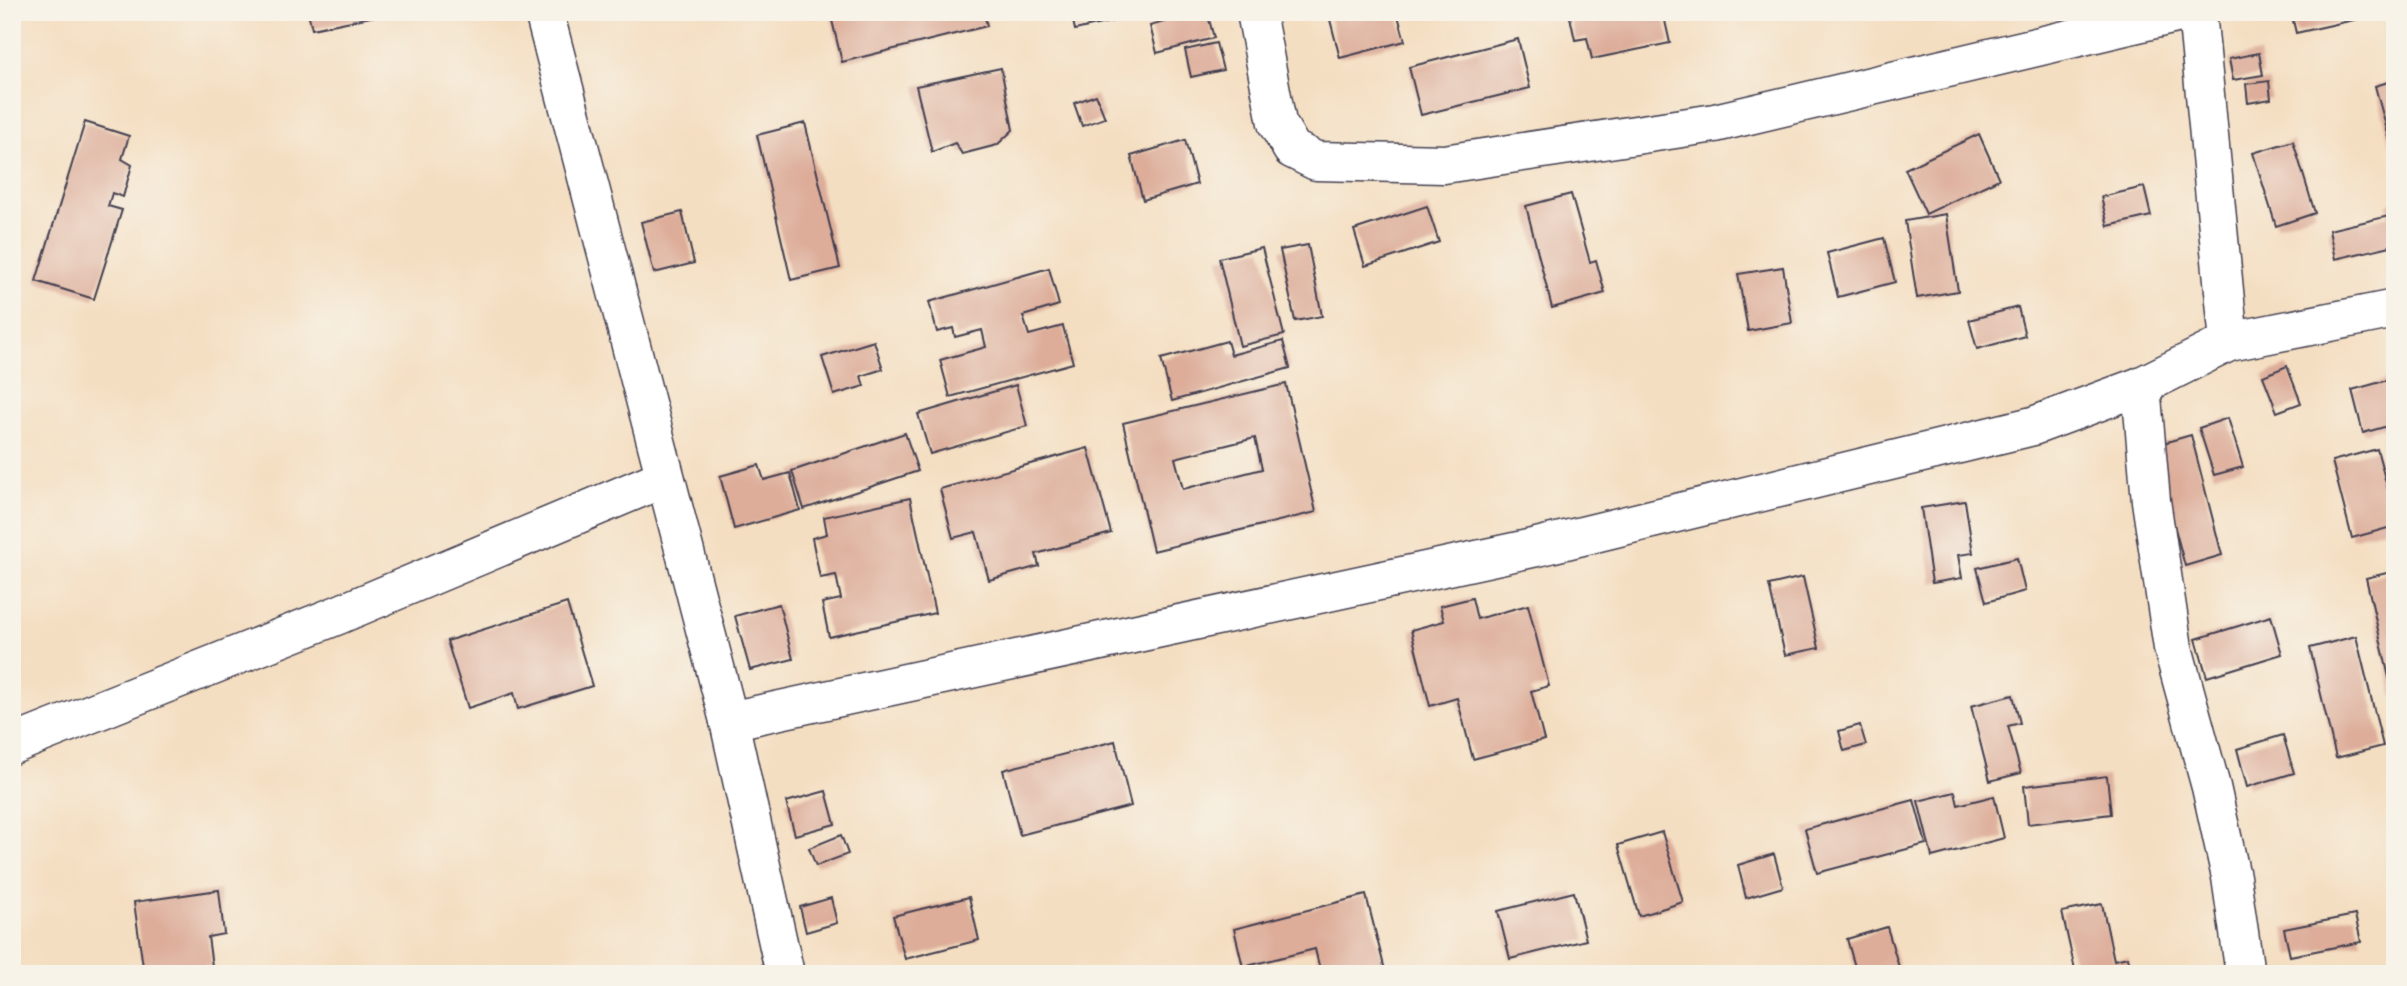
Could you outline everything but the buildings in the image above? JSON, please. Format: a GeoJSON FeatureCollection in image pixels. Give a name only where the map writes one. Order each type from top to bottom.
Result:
{"type":"FeatureCollection","features":[{"type":"Feature","properties":{"kind":"street"},"geometry":{"type":"LineString","coordinates":[[544,12],[729,721],[785,974]]}},
{"type":"Feature","properties":{"kind":"street"},"geometry":{"type":"LineString","coordinates":[[1256,12],[1277,123],[1292,149],[1316,161],[1444,164],[1715,123],[2184,12]]}},
{"type":"Feature","properties":{"kind":"street"},"geometry":{"type":"LineString","coordinates":[[2197,12],[2229,342]]}},
{"type":"Feature","properties":{"kind":"street"},"geometry":{"type":"LineString","coordinates":[[729,721],[1537,547],[2033,426],[2141,386],[2229,342],[2395,309]]}},
{"type":"Feature","properties":{"kind":"street"},"geometry":{"type":"LineString","coordinates":[[2141,386],[2151,501],[2173,648],[2211,787],[2231,877],[2245,974]]}},
{"type":"Feature","properties":{"kind":"street"},"geometry":{"type":"LineString","coordinates":[[12,745],[338,615],[664,478]]}}]}
